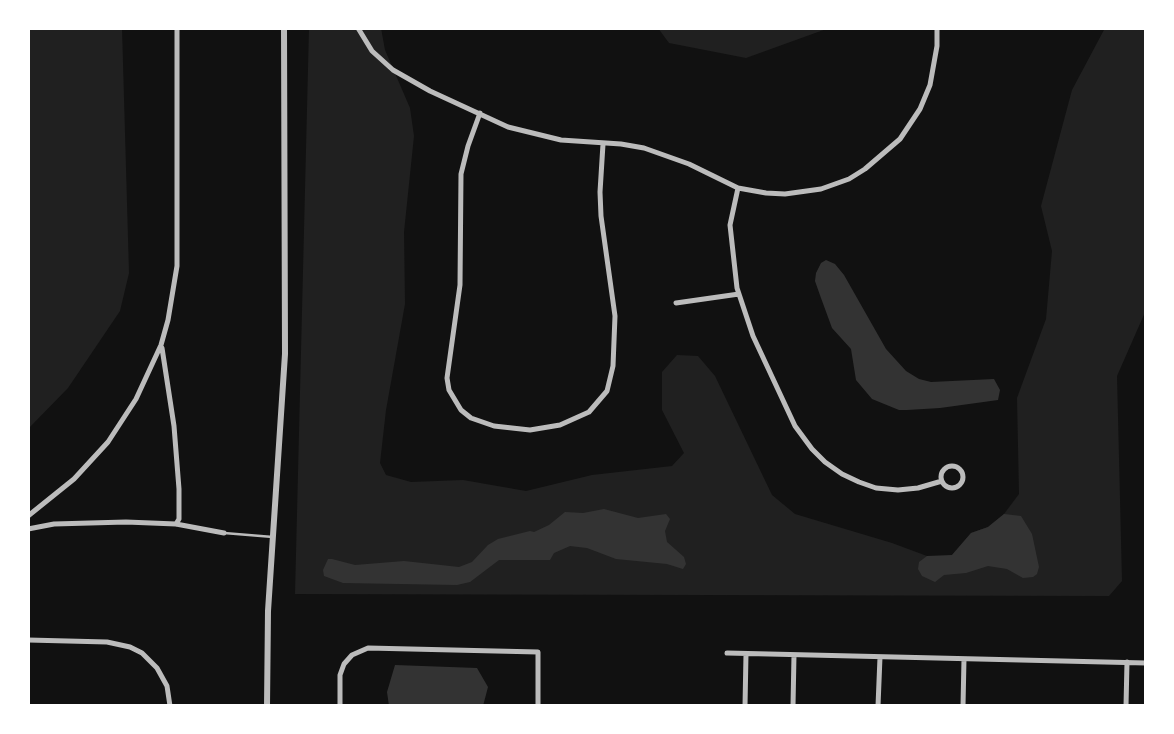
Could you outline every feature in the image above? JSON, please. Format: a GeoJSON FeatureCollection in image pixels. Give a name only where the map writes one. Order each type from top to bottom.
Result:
{"type":"FeatureCollection","features":[{"type":"Feature","properties":{"kind":"street"},"geometry":{"type":"LineString","coordinates":[[28,516],[74,480],[108,442],[136,399],[161,345],[177,266],[177,28]]}},
{"type":"Feature","properties":{"kind":"street"},"geometry":{"type":"LineString","coordinates":[[267,706],[268,611],[286,327],[284,28]]}},
{"type":"Feature","properties":{"kind":"street"},"geometry":{"type":"LineString","coordinates":[[358,28],[372,51],[393,70],[430,91],[508,127],[561,140],[621,144],[667,155],[738,188],[766,193],[802,192],[837,184],[865,169],[900,139],[920,109],[934,66],[937,28]]}},
{"type":"Feature","properties":{"kind":"street"},"geometry":{"type":"LineString","coordinates":[[480,113],[461,174],[460,285],[447,378],[449,390],[461,410],[471,418],[494,426],[530,430],[560,425],[589,412],[607,391],[613,366],[615,316],[601,216],[603,144]]}},
{"type":"Feature","properties":{"kind":"street"},"geometry":{"type":"LineString","coordinates":[[738,188],[732,212],[730,238],[739,294],[752,336],[794,426],[825,462],[842,474],[876,488],[918,488],[942,481]]}},
{"type":"Feature","properties":{"kind":"street"},"geometry":{"type":"LineString","coordinates":[[676,303],[739,294]]}},
{"type":"Feature","properties":{"kind":"street"},"geometry":{"type":"LineString","coordinates":[[161,345],[174,426],[179,489],[179,519],[176,524]]}},
{"type":"Feature","properties":{"kind":"street"},"geometry":{"type":"LineString","coordinates":[[955,466],[962,473],[963,480],[956,487],[950,487],[942,481],[942,474],[948,467],[955,466]]}},
{"type":"Feature","properties":{"kind":"street"},"geometry":{"type":"LineString","coordinates":[[28,529],[89,522],[176,524],[225,533]]}},
{"type":"Feature","properties":{"kind":"street"},"geometry":{"type":"LineString","coordinates":[[28,640],[107,642],[130,647],[142,653],[157,668],[167,686],[170,706]]}},
{"type":"Feature","properties":{"kind":"street"},"geometry":{"type":"LineString","coordinates":[[340,706],[340,675],[344,664],[357,652],[368,649],[538,652],[538,706]]}},
{"type":"Feature","properties":{"kind":"street"},"geometry":{"type":"LineString","coordinates":[[727,653],[1146,663]]}},
{"type":"Feature","properties":{"kind":"street"},"geometry":{"type":"LineString","coordinates":[[745,706],[746,654]]}},
{"type":"Feature","properties":{"kind":"street"},"geometry":{"type":"LineString","coordinates":[[793,706],[794,655]]}},
{"type":"Feature","properties":{"kind":"street"},"geometry":{"type":"LineString","coordinates":[[878,706],[880,657]]}},
{"type":"Feature","properties":{"kind":"street"},"geometry":{"type":"LineString","coordinates":[[963,706],[964,659]]}},
{"type":"Feature","properties":{"kind":"street"},"geometry":{"type":"LineString","coordinates":[[1126,706],[1127,663]]}},
{"type":"Feature","properties":{"kind":"lane"},"geometry":{"type":"LineString","coordinates":[[225,533],[273,537]]}},
{"type":"Feature","properties":{"kind":"shaded area"},"geometry":{"type":"Polygon","coordinates":[[[28,28],[122,28],[129,273],[120,311],[68,388],[28,429],[28,28]]]}},
{"type":"Feature","properties":{"kind":"shaded area"},"geometry":{"type":"Polygon","coordinates":[[[309,28],[381,28],[385,50],[410,108],[414,136],[404,232],[405,304],[386,410],[380,463],[386,475],[411,482],[463,480],[526,491],[592,475],[672,466],[684,453],[662,410],[662,372],[677,355],[698,356],[715,376],[772,495],[795,514],[927,556],[945,557],[952,555],[971,533],[988,527],[1004,514],[1019,494],[1017,398],[1046,319],[1052,251],[1041,206],[1072,90],[1105,28],[1146,28],[1146,310],[1117,376],[1122,581],[1109,596],[295,594],[309,28]]]}},
{"type":"Feature","properties":{"kind":"shaded area"},"geometry":{"type":"Polygon","coordinates":[[[658,28],[829,28],[746,58],[669,43],[658,28]]]}},
{"type":"Feature","properties":{"kind":"shaded area"},"geometry":{"type":"Polygon","coordinates":[[[826,260],[835,264],[844,275],[886,349],[906,371],[931,382],[994,379],[1000,390],[998,400],[940,408],[899,410],[872,399],[856,380],[851,349],[832,328],[815,281],[821,263],[826,260]]]}},
{"type":"Feature","properties":{"kind":"shaded area"},"geometry":{"type":"Polygon","coordinates":[[[604,509],[638,518],[666,514],[670,519],[665,531],[667,542],[684,557],[686,564],[683,569],[667,564],[616,559],[587,548],[570,546],[554,553],[550,560],[499,560],[470,582],[457,585],[343,583],[324,576],[323,570],[328,559],[355,565],[404,561],[459,567],[472,562],[488,545],[498,539],[534,532],[549,525],[565,512],[583,513],[604,509]]]}},
{"type":"Feature","properties":{"kind":"shaded area"},"geometry":{"type":"Polygon","coordinates":[[[1004,514],[1021,516],[1032,534],[1039,567],[1037,574],[1023,578],[1007,569],[988,566],[966,573],[944,575],[935,582],[922,576],[918,569],[919,562],[927,556],[952,555],[971,533],[988,527],[1004,514]]]}},
{"type":"Feature","properties":{"kind":"shaded area"},"geometry":{"type":"Polygon","coordinates":[[[395,665],[477,668],[488,687],[483,706],[389,706],[387,692],[395,665]]]}}]}
